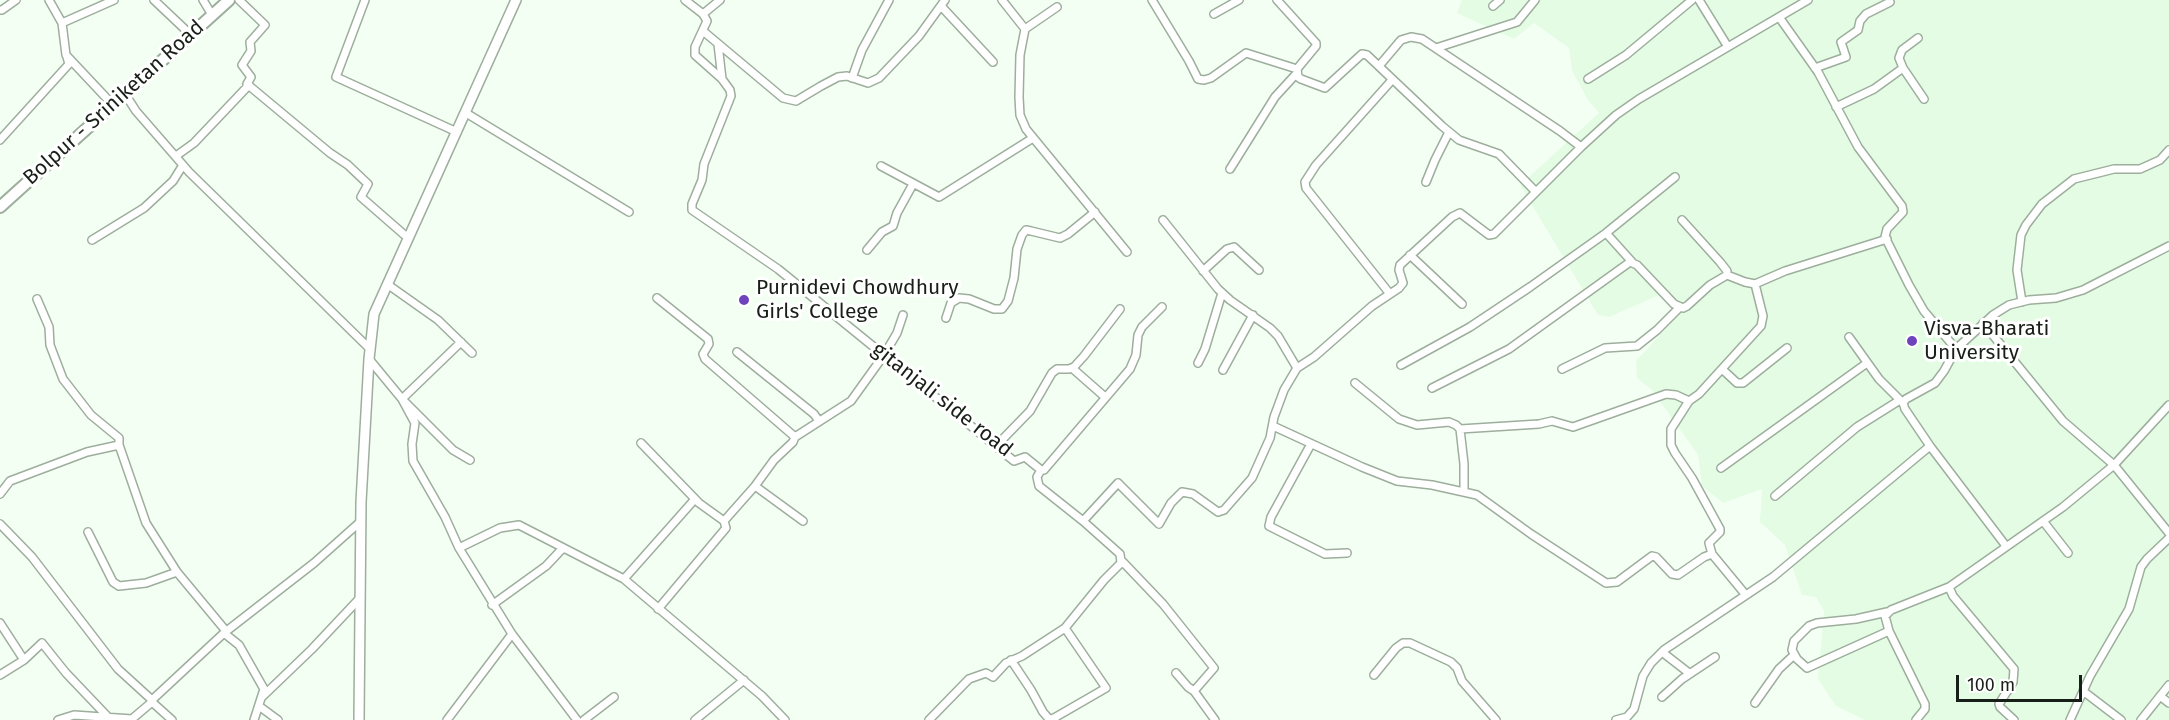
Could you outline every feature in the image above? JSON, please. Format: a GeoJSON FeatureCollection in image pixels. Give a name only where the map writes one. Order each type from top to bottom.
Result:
{"type":"FeatureCollection","features":[{"type":"Feature","properties":{"kind":"main road","name":"Bolpur - Sriniketan Road"},"geometry":{"type":"LineString","coordinates":[[0,207],[229,0]]}},
{"type":"Feature","properties":{"kind":"street"},"geometry":{"type":"LineString","coordinates":[[0,10],[16,0]]}},
{"type":"Feature","properties":{"kind":"street"},"geometry":{"type":"LineString","coordinates":[[0,140],[69,64],[62,23],[50,0]]}},
{"type":"Feature","properties":{"kind":"street"},"geometry":{"type":"LineString","coordinates":[[62,23],[114,0]]}},
{"type":"Feature","properties":{"kind":"street"},"geometry":{"type":"LineString","coordinates":[[154,0],[191,35]]}},
{"type":"Feature","properties":{"kind":"street"},"geometry":{"type":"LineString","coordinates":[[203,0],[212,15]]}},
{"type":"Feature","properties":{"kind":"street"},"geometry":{"type":"LineString","coordinates":[[176,156],[194,144],[249,85],[247,84],[251,77],[242,66],[251,51],[250,42],[265,25],[239,0]]}},
{"type":"Feature","properties":{"kind":"street"},"geometry":{"type":"LineString","coordinates":[[365,0],[336,77],[457,132]]}},
{"type":"Feature","properties":{"kind":"street"},"geometry":{"type":"LineString","coordinates":[[358,720],[360,522],[369,359],[374,314],[516,0]]}},
{"type":"Feature","properties":{"kind":"street"},"geometry":{"type":"LineString","coordinates":[[685,0],[703,14],[707,21],[695,47],[695,55],[722,79]]}},
{"type":"Feature","properties":{"kind":"street"},"geometry":{"type":"LineString","coordinates":[[703,14],[720,0]]}},
{"type":"Feature","properties":{"kind":"street"},"geometry":{"type":"LineString","coordinates":[[852,78],[862,50],[889,0]]}},
{"type":"Feature","properties":{"kind":"street"},"geometry":{"type":"LineString","coordinates":[[1002,0],[1025,30]]}},
{"type":"Feature","properties":{"kind":"street"},"geometry":{"type":"LineString","coordinates":[[1152,0],[1198,79],[1211,78],[1245,53],[1297,71],[1301,79],[1325,88],[1362,54],[1367,55],[1449,132],[1459,140],[1499,154],[1536,192]]}},
{"type":"Feature","properties":{"kind":"street"},"geometry":{"type":"LineString","coordinates":[[1214,14],[1239,0]]}},
{"type":"Feature","properties":{"kind":"street"},"geometry":{"type":"LineString","coordinates":[[1230,169],[1275,97],[1316,46],[1316,43],[1277,0]]}},
{"type":"Feature","properties":{"kind":"street"},"geometry":{"type":"LineString","coordinates":[[1493,6],[1500,0]]}},
{"type":"Feature","properties":{"kind":"street"},"geometry":{"type":"LineString","coordinates":[[1436,48],[1517,22],[1535,0]]}},
{"type":"Feature","properties":{"kind":"street"},"geometry":{"type":"LineString","coordinates":[[1588,79],[1626,55],[1692,0]]}},
{"type":"Feature","properties":{"kind":"street"},"geometry":{"type":"LineString","coordinates":[[1700,0],[1728,47]]}},
{"type":"Feature","properties":{"kind":"street"},"geometry":{"type":"LineString","coordinates":[[1083,521],[1118,483],[1159,524],[1172,502],[1182,492],[1193,494],[1218,512],[1224,510],[1252,478],[1270,438],[1284,390],[1297,368],[1314,357],[1372,306],[1403,283],[1399,270],[1400,265],[1452,217],[1460,213],[1490,235],[1494,234],[1616,115],[1639,99],[1808,0]]}},
{"type":"Feature","properties":{"kind":"street"},"geometry":{"type":"LineString","coordinates":[[1815,68],[1846,57],[1841,42],[1858,30],[1860,21],[1866,14],[1890,2]]}},
{"type":"Feature","properties":{"kind":"street"},"geometry":{"type":"LineString","coordinates":[[703,31],[788,100],[802,99],[838,77],[847,76],[868,83],[879,78],[919,36],[943,3],[993,62]]}},
{"type":"Feature","properties":{"kind":"street"},"geometry":{"type":"LineString","coordinates":[[1057,7],[1025,30],[1020,55],[1020,115],[1033,138],[1127,252]]}},
{"type":"Feature","properties":{"kind":"street"},"geometry":{"type":"LineString","coordinates":[[1779,17],[1815,68],[1858,147],[1902,206],[1904,212],[1885,233],[1887,239],[1924,311],[1956,349]]}},
{"type":"Feature","properties":{"kind":"street"},"geometry":{"type":"LineString","coordinates":[[1379,66],[1401,40],[1411,37],[1422,39],[1560,130],[1581,147]]}},
{"type":"Feature","properties":{"kind":"street"},"geometry":{"type":"LineString","coordinates":[[1918,38],[1899,54],[1903,68],[1924,99]]}},
{"type":"Feature","properties":{"kind":"street"},"geometry":{"type":"LineString","coordinates":[[718,44],[722,79]]}},
{"type":"Feature","properties":{"kind":"street"},"geometry":{"type":"LineString","coordinates":[[66,55],[113,105]]}},
{"type":"Feature","properties":{"kind":"street"},"geometry":{"type":"LineString","coordinates":[[1836,107],[1874,89],[1903,68]]}},
{"type":"Feature","properties":{"kind":"street","name":"gitanjali side road"},"geometry":{"type":"LineString","coordinates":[[722,79],[730,90],[731,96],[722,124],[704,164],[702,180],[692,204],[692,210],[778,269],[1014,460],[1025,457],[1041,470]]}},
{"type":"Feature","properties":{"kind":"street"},"geometry":{"type":"LineString","coordinates":[[1390,294],[1306,188],[1305,182],[1316,165],[1392,80]]}},
{"type":"Feature","properties":{"kind":"street"},"geometry":{"type":"LineString","coordinates":[[249,85],[330,153],[348,165],[368,184],[361,197],[408,238]]}},
{"type":"Feature","properties":{"kind":"street"},"geometry":{"type":"LineString","coordinates":[[124,94],[183,165],[370,349]]}},
{"type":"Feature","properties":{"kind":"street"},"geometry":{"type":"LineString","coordinates":[[466,113],[629,212]]}},
{"type":"Feature","properties":{"kind":"street"},"geometry":{"type":"LineString","coordinates":[[1426,183],[1449,132]]}},
{"type":"Feature","properties":{"kind":"street"},"geometry":{"type":"LineString","coordinates":[[881,166],[934,196],[945,196],[1033,138]]}},
{"type":"Feature","properties":{"kind":"street"},"geometry":{"type":"LineString","coordinates":[[2022,302],[2017,270],[2021,235],[2042,204],[2074,180],[2114,169],[2140,169],[2160,160],[2169,150]]}},
{"type":"Feature","properties":{"kind":"street"},"geometry":{"type":"LineString","coordinates":[[92,240],[144,208],[173,181],[183,165]]}},
{"type":"Feature","properties":{"kind":"street"},"geometry":{"type":"LineString","coordinates":[[1401,365],[1480,320],[1606,233],[1675,177]]}},
{"type":"Feature","properties":{"kind":"street"},"geometry":{"type":"LineString","coordinates":[[867,250],[882,232],[893,226],[897,213],[913,184]]}},
{"type":"Feature","properties":{"kind":"street"},"geometry":{"type":"LineString","coordinates":[[946,318],[951,303],[959,298],[969,299],[994,309],[1002,309],[1008,301],[1014,278],[1017,249],[1026,230],[1060,238],[1095,212]]}},
{"type":"Feature","properties":{"kind":"street"},"geometry":{"type":"LineString","coordinates":[[1163,220],[1222,293],[1278,336],[1297,368]]}},
{"type":"Feature","properties":{"kind":"street"},"geometry":{"type":"LineString","coordinates":[[1682,220],[1725,268],[1727,275]]}},
{"type":"Feature","properties":{"kind":"street"},"geometry":{"type":"LineString","coordinates":[[1606,233],[1674,304],[1680,307],[1687,306],[1710,285],[1727,275]]}},
{"type":"Feature","properties":{"kind":"street"},"geometry":{"type":"LineString","coordinates":[[1727,275],[1755,284],[1785,271],[1887,239]]}},
{"type":"Feature","properties":{"kind":"street"},"geometry":{"type":"LineString","coordinates":[[1775,496],[1857,427],[1935,383],[1956,349],[1992,315],[2009,305],[2056,298],[2083,290],[2169,246]]}},
{"type":"Feature","properties":{"kind":"street"},"geometry":{"type":"LineString","coordinates":[[1203,271],[1227,249],[1234,247],[1259,270]]}},
{"type":"Feature","properties":{"kind":"street"},"geometry":{"type":"LineString","coordinates":[[1410,255],[1462,304]]}},
{"type":"Feature","properties":{"kind":"street"},"geometry":{"type":"LineString","coordinates":[[1432,388],[1509,349],[1579,300],[1625,264],[1633,262]]}},
{"type":"Feature","properties":{"kind":"street"},"geometry":{"type":"LineString","coordinates":[[387,284],[438,320],[472,353]]}},
{"type":"Feature","properties":{"kind":"street"},"geometry":{"type":"LineString","coordinates":[[1745,594],[1712,554],[1708,543],[1720,532],[1719,525],[1675,453],[1670,438],[1673,423],[1689,401],[1699,394],[1761,326],[1763,321],[1755,284]]}},
{"type":"Feature","properties":{"kind":"street"},"geometry":{"type":"LineString","coordinates":[[1198,363],[1205,349],[1222,293]]}},
{"type":"Feature","properties":{"kind":"street"},"geometry":{"type":"LineString","coordinates":[[657,298],[708,339],[709,344],[703,354],[705,359],[795,437]]}},
{"type":"Feature","properties":{"kind":"street"},"geometry":{"type":"LineString","coordinates":[[37,299],[49,327],[50,345],[63,379],[91,415],[119,438],[146,523],[177,572],[225,632],[239,645],[256,673],[264,689],[254,720]]}},
{"type":"Feature","properties":{"kind":"street"},"geometry":{"type":"LineString","coordinates":[[929,720],[969,679],[986,673],[993,677],[1011,660],[1022,656],[1065,628],[1121,563],[1120,554],[1039,486],[1037,477],[1134,362],[1138,335],[1142,327],[1162,307]]}},
{"type":"Feature","properties":{"kind":"street"},"geometry":{"type":"LineString","coordinates":[[1562,369],[1605,348],[1636,346],[1657,330],[1680,307]]}},
{"type":"Feature","properties":{"kind":"street"},"geometry":{"type":"LineString","coordinates":[[996,446],[1030,411],[1052,373],[1058,369],[1072,368],[1120,309]]}},
{"type":"Feature","properties":{"kind":"street"},"geometry":{"type":"LineString","coordinates":[[724,521],[795,437],[851,401],[885,355],[897,333],[903,315]]}},
{"type":"Feature","properties":{"kind":"street"},"geometry":{"type":"LineString","coordinates":[[1223,370],[1253,315]]}},
{"type":"Feature","properties":{"kind":"street"},"geometry":{"type":"LineString","coordinates":[[1983,323],[2063,421],[2114,465],[2169,532]]}},
{"type":"Feature","properties":{"kind":"street"},"geometry":{"type":"LineString","coordinates":[[1849,337],[1879,379],[1901,401],[1930,446],[2006,546]]}},
{"type":"Feature","properties":{"kind":"street"},"geometry":{"type":"LineString","coordinates":[[402,399],[461,342]]}},
{"type":"Feature","properties":{"kind":"street"},"geometry":{"type":"LineString","coordinates":[[1722,369],[1737,383],[1743,383],[1787,348]]}},
{"type":"Feature","properties":{"kind":"street"},"geometry":{"type":"LineString","coordinates":[[737,352],[814,414],[819,421]]}},
{"type":"Feature","properties":{"kind":"street"},"geometry":{"type":"LineString","coordinates":[[369,359],[402,399],[453,450],[470,460]]}},
{"type":"Feature","properties":{"kind":"street"},"geometry":{"type":"LineString","coordinates":[[1721,468],[1867,363]]}},
{"type":"Feature","properties":{"kind":"street"},"geometry":{"type":"LineString","coordinates":[[1072,368],[1106,397]]}},
{"type":"Feature","properties":{"kind":"street"},"geometry":{"type":"LineString","coordinates":[[1355,383],[1400,419],[1417,424],[1449,422],[1460,429],[1539,424],[1552,421],[1573,427],[1666,394],[1676,395],[1689,401]]}},
{"type":"Feature","properties":{"kind":"street"},"geometry":{"type":"LineString","coordinates":[[402,399],[415,423],[412,444],[413,461],[445,517],[459,548],[492,605],[577,720]]}},
{"type":"Feature","properties":{"kind":"street"},"geometry":{"type":"LineString","coordinates":[[1889,631],[1810,667],[1804,667],[1794,655],[1791,645],[1809,626],[1817,623],[1856,619],[1887,612],[1949,587],[2043,521],[2114,465],[2169,405]]}},
{"type":"Feature","properties":{"kind":"street"},"geometry":{"type":"LineString","coordinates":[[1273,426],[1397,481],[1432,485],[1477,495],[1606,583],[1617,582],[1652,556],[1656,557],[1672,574],[1678,575],[1712,554]]}},
{"type":"Feature","properties":{"kind":"street"},"geometry":{"type":"LineString","coordinates":[[1460,429],[1464,491]]}},
{"type":"Feature","properties":{"kind":"street"},"geometry":{"type":"LineString","coordinates":[[641,443],[695,499],[724,521],[726,528],[658,609]]}},
{"type":"Feature","properties":{"kind":"street"},"geometry":{"type":"LineString","coordinates":[[1311,444],[1271,517],[1269,526],[1325,554],[1347,553]]}},
{"type":"Feature","properties":{"kind":"street"},"geometry":{"type":"LineString","coordinates":[[0,494],[10,481],[87,452],[120,445]]}},
{"type":"Feature","properties":{"kind":"street"},"geometry":{"type":"LineString","coordinates":[[1616,720],[1627,717],[1634,709],[1644,676],[1662,652],[1773,577],[1930,446]]}},
{"type":"Feature","properties":{"kind":"street"},"geometry":{"type":"LineString","coordinates":[[755,486],[803,521]]}},
{"type":"Feature","properties":{"kind":"street"},"geometry":{"type":"LineString","coordinates":[[624,579],[695,499]]}},
{"type":"Feature","properties":{"kind":"street"},"geometry":{"type":"LineString","coordinates":[[2043,521],[2068,553]]}},
{"type":"Feature","properties":{"kind":"street"},"geometry":{"type":"LineString","coordinates":[[0,524],[32,557],[118,669],[152,700],[225,632],[314,563],[360,522]]}},
{"type":"Feature","properties":{"kind":"street"},"geometry":{"type":"LineString","coordinates":[[459,548],[500,528],[519,525],[624,579],[744,680],[780,718]]}},
{"type":"Feature","properties":{"kind":"street"},"geometry":{"type":"LineString","coordinates":[[88,532],[112,582],[119,586],[146,583],[177,572]]}},
{"type":"Feature","properties":{"kind":"street"},"geometry":{"type":"LineString","coordinates":[[2070,720],[2083,691],[2129,609],[2141,567],[2169,538]]}},
{"type":"Feature","properties":{"kind":"street"},"geometry":{"type":"LineString","coordinates":[[492,605],[546,566],[563,548]]}},
{"type":"Feature","properties":{"kind":"street"},"geometry":{"type":"LineString","coordinates":[[1121,560],[1163,604],[1214,668],[1194,690]]}},
{"type":"Feature","properties":{"kind":"street"},"geometry":{"type":"LineString","coordinates":[[1949,587],[1953,596],[2014,669],[2013,682],[1999,704],[2014,720]]}},
{"type":"Feature","properties":{"kind":"street"},"geometry":{"type":"LineString","coordinates":[[262,697],[312,650],[360,598]]}},
{"type":"Feature","properties":{"kind":"street"},"geometry":{"type":"LineString","coordinates":[[1887,612],[1885,616],[1889,631],[1925,704],[1916,720]]}},
{"type":"Feature","properties":{"kind":"street"},"geometry":{"type":"LineString","coordinates":[[0,623],[24,660]]}},
{"type":"Feature","properties":{"kind":"street"},"geometry":{"type":"LineString","coordinates":[[1011,660],[1043,712],[1050,720],[1054,719],[1106,688],[1065,628]]}},
{"type":"Feature","properties":{"kind":"street"},"geometry":{"type":"LineString","coordinates":[[447,720],[512,634]]}},
{"type":"Feature","properties":{"kind":"street"},"geometry":{"type":"LineString","coordinates":[[1374,675],[1396,648],[1402,643],[1410,643],[1451,662],[1457,668],[1462,681],[1496,720]]}},
{"type":"Feature","properties":{"kind":"street"},"geometry":{"type":"LineString","coordinates":[[0,675],[24,660],[42,644],[107,716]]}},
{"type":"Feature","properties":{"kind":"street"},"geometry":{"type":"LineString","coordinates":[[1662,652],[1689,673]]}},
{"type":"Feature","properties":{"kind":"street"},"geometry":{"type":"LineString","coordinates":[[1755,703],[1779,669],[1794,655]]}},
{"type":"Feature","properties":{"kind":"street"},"geometry":{"type":"LineString","coordinates":[[1662,697],[1689,673],[1715,657]]}},
{"type":"Feature","properties":{"kind":"street"},"geometry":{"type":"LineString","coordinates":[[1176,673],[1188,687],[1194,690],[1215,720]]}},
{"type":"Feature","properties":{"kind":"street"},"geometry":{"type":"LineString","coordinates":[[695,720],[744,680]]}},
{"type":"Feature","properties":{"kind":"street"},"geometry":{"type":"LineString","coordinates":[[2141,720],[2169,685]]}},
{"type":"Feature","properties":{"kind":"street"},"geometry":{"type":"LineString","coordinates":[[2083,691],[2121,720]]}},
{"type":"Feature","properties":{"kind":"street"},"geometry":{"type":"LineString","coordinates":[[2160,696],[2169,704]]}},
{"type":"Feature","properties":{"kind":"street"},"geometry":{"type":"LineString","coordinates":[[584,720],[614,697]]}},
{"type":"Feature","properties":{"kind":"street"},"geometry":{"type":"LineString","coordinates":[[58,720],[74,715],[132,719],[152,702],[172,720]]}},
{"type":"Feature","properties":{"kind":"street"},"geometry":{"type":"LineString","coordinates":[[260,706],[278,720]]}},
{"type":"Feature","properties":{"kind":"shaded area","name":"Visva-Bharati University"},"geometry":{"type":"Polygon","coordinates":[[[1462,0],[2169,0],[2169,720],[1865,720],[1836,706],[1818,679],[1824,611],[1816,597],[1802,595],[1785,545],[1760,522],[1762,489],[1723,503],[1702,486],[1698,455],[1652,390],[1637,378],[1636,361],[1672,322],[1671,304],[1659,295],[1609,317],[1598,315],[1520,185],[1599,113],[1588,100],[1572,71],[1569,48],[1534,23],[1514,39],[1457,13],[1462,0]]]}},
{"type":"Feature","properties":{"kind":"place","name":"Purnidevi Chowdhury Girls' College"},"geometry":{"type":"Point","coordinates":[744,300]}},
{"type":"Feature","properties":{"kind":"place","name":"Visva-Bharati University"},"geometry":{"type":"Point","coordinates":[1912,341]}}]}
